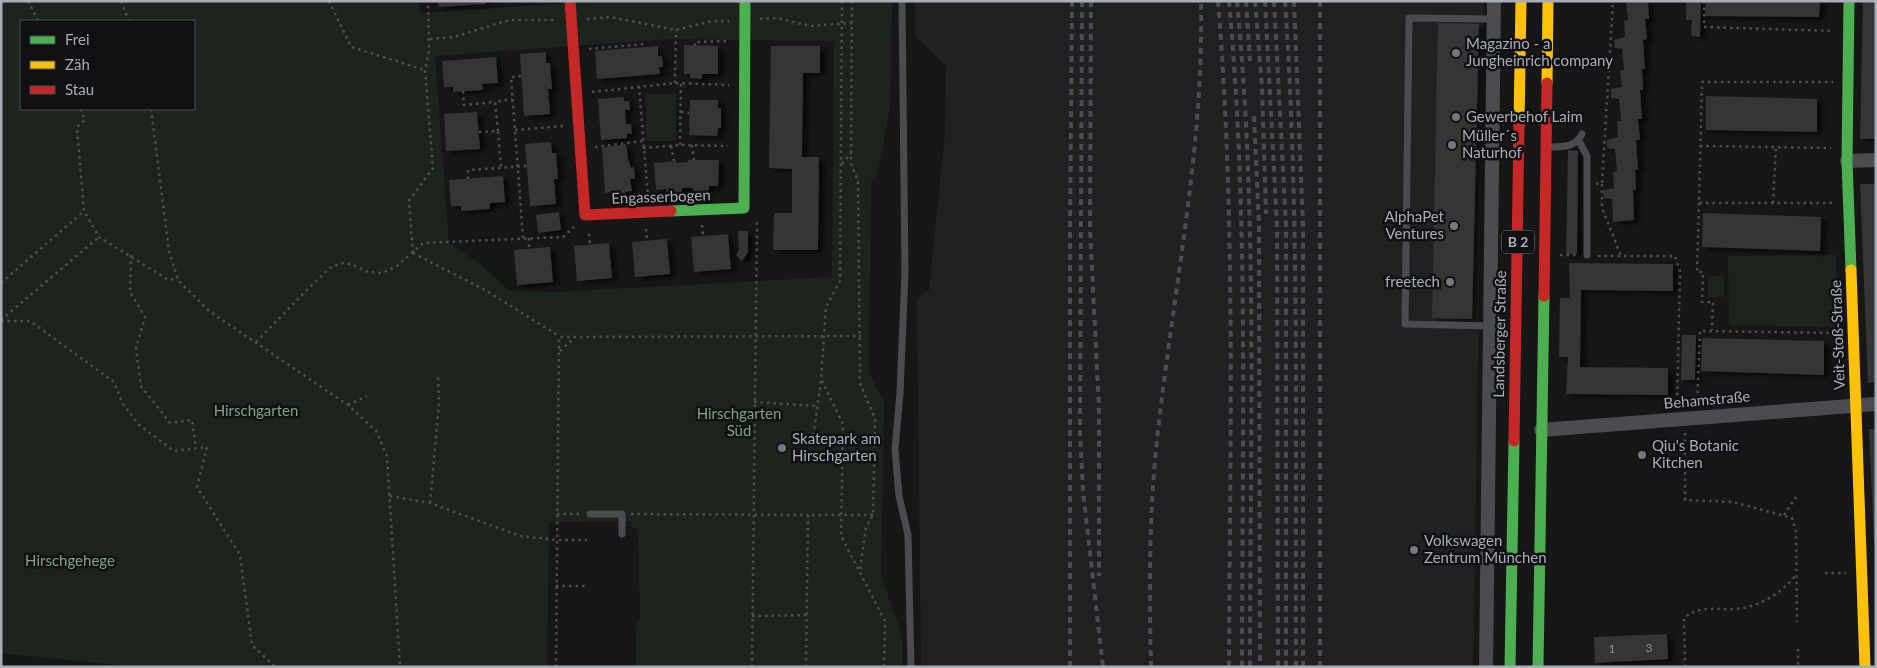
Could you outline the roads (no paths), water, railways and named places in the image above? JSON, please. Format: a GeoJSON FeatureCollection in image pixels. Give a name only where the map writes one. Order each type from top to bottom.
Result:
{"type":"FeatureCollection","features":[{"type":"Feature","properties":{"kind":"street","name":"Engasserbogen"},"geometry":{"type":"LineString","coordinates":[[570,1],[585,215],[744,208],[745,1]]}},
{"type":"Feature","properties":{"kind":"street","name":"Landsberger Straße"},"geometry":{"type":"LineString","coordinates":[[1486,667],[1494,1]]}},
{"type":"Feature","properties":{"kind":"street","name":"Landsberger Straße"},"geometry":{"type":"LineString","coordinates":[[1510,667],[1521,1]]}},
{"type":"Feature","properties":{"kind":"street"},"geometry":{"type":"LineString","coordinates":[[1538,667],[1540,430],[1548,1]]}},
{"type":"Feature","properties":{"kind":"street","name":"Veit-Stoß-Straße"},"geometry":{"type":"LineString","coordinates":[[1849,1],[1848,202],[1865,667]]}},
{"type":"Feature","properties":{"kind":"street"},"geometry":{"type":"LineString","coordinates":[[1847,154],[1876,160]]}},
{"type":"Feature","properties":{"kind":"street"},"geometry":{"type":"LineString","coordinates":[[1490,387],[1516,388]]}},
{"type":"Feature","properties":{"kind":"street","name":"Behamstraße"},"geometry":{"type":"LineString","coordinates":[[1540,430],[1876,404]]}},
{"type":"Feature","properties":{"kind":"lane"},"geometry":{"type":"LineString","coordinates":[[902,1],[905,273],[900,392],[895,449],[896,473],[908,535],[911,667]]}},
{"type":"Feature","properties":{"kind":"lane"},"geometry":{"type":"LineString","coordinates":[[1491,326],[1405,324],[1409,18],[1494,20]]}},
{"type":"Feature","properties":{"kind":"lane"},"geometry":{"type":"LineString","coordinates":[[1546,147],[1565,147],[1580,138],[1587,156],[1587,255]]}},
{"type":"Feature","properties":{"kind":"lane"},"geometry":{"type":"LineString","coordinates":[[590,514],[622,514],[622,534]]}},
{"type":"Feature","properties":{"kind":"railway"},"geometry":{"type":"LineString","coordinates":[[1070,667],[1072,1]]}},
{"type":"Feature","properties":{"kind":"railway"},"geometry":{"type":"LineString","coordinates":[[1082,1],[1080,433],[1083,491],[1103,667]]}},
{"type":"Feature","properties":{"kind":"railway"},"geometry":{"type":"LineString","coordinates":[[1091,1],[1090,229],[1099,408],[1099,576]]}},
{"type":"Feature","properties":{"kind":"railway"},"geometry":{"type":"LineString","coordinates":[[1151,667],[1150,575],[1153,483],[1159,422],[1193,160],[1201,54],[1201,1]]}},
{"type":"Feature","properties":{"kind":"railway"},"geometry":{"type":"LineString","coordinates":[[1218,1],[1224,84],[1230,250],[1229,667]]}},
{"type":"Feature","properties":{"kind":"railway"},"geometry":{"type":"LineString","coordinates":[[1229,1],[1235,84],[1242,250],[1242,667]]}},
{"type":"Feature","properties":{"kind":"railway"},"geometry":{"type":"LineString","coordinates":[[1237,1],[1244,84],[1250,250],[1250,667]]}},
{"type":"Feature","properties":{"kind":"railway"},"geometry":{"type":"LineString","coordinates":[[1246,1],[1250,61]]}},
{"type":"Feature","properties":{"kind":"railway"},"geometry":{"type":"LineString","coordinates":[[1255,1],[1262,87],[1266,214]]}},
{"type":"Feature","properties":{"kind":"railway"},"geometry":{"type":"LineString","coordinates":[[1265,1],[1277,226],[1278,667]]}},
{"type":"Feature","properties":{"kind":"railway"},"geometry":{"type":"LineString","coordinates":[[1274,1],[1286,226],[1286,667]]}},
{"type":"Feature","properties":{"kind":"railway"},"geometry":{"type":"LineString","coordinates":[[1285,1],[1290,84],[1295,251],[1296,667]]}},
{"type":"Feature","properties":{"kind":"railway"},"geometry":{"type":"LineString","coordinates":[[1294,1],[1303,226],[1303,667]]}},
{"type":"Feature","properties":{"kind":"railway"},"geometry":{"type":"LineString","coordinates":[[1320,1],[1320,667]]}},
{"type":"Feature","properties":{"kind":"railway"},"geometry":{"type":"LineString","coordinates":[[1254,116],[1259,227],[1260,667]]}},
{"type":"Feature","properties":{"kind":"place","name":"Magazino - a Jungheinrich company"},"geometry":{"type":"Point","coordinates":[1456,53]}},
{"type":"Feature","properties":{"kind":"place","name":"Gewerbehof Laim"},"geometry":{"type":"Point","coordinates":[1456,117]}},
{"type":"Feature","properties":{"kind":"place","name":"Müller´s Naturhof"},"geometry":{"type":"Point","coordinates":[1452,145]}},
{"type":"Feature","properties":{"kind":"place","name":"AlphaPet Ventures"},"geometry":{"type":"Point","coordinates":[1454,226]}},
{"type":"Feature","properties":{"kind":"place","name":"freetech"},"geometry":{"type":"Point","coordinates":[1450,282]}},
{"type":"Feature","properties":{"kind":"place","name":"Skatepark am Hirschgarten"},"geometry":{"type":"Point","coordinates":[782,448]}},
{"type":"Feature","properties":{"kind":"place","name":"Qiu's Botanic Kitchen"},"geometry":{"type":"Point","coordinates":[1642,455]}},
{"type":"Feature","properties":{"kind":"place","name":"Volkswagen Zentrum München"},"geometry":{"type":"Point","coordinates":[1414,550]}},
{"type":"Feature","properties":{"kind":"park label","name":"Hirschgarten"},"geometry":{"type":"Point","coordinates":[256,411]}},
{"type":"Feature","properties":{"kind":"park label","name":"Hirschgarten Süd"},"geometry":{"type":"Point","coordinates":[739,422]}},
{"type":"Feature","properties":{"kind":"park label","name":"Hirschgehege"},"geometry":{"type":"Point","coordinates":[70,561]}}]}
